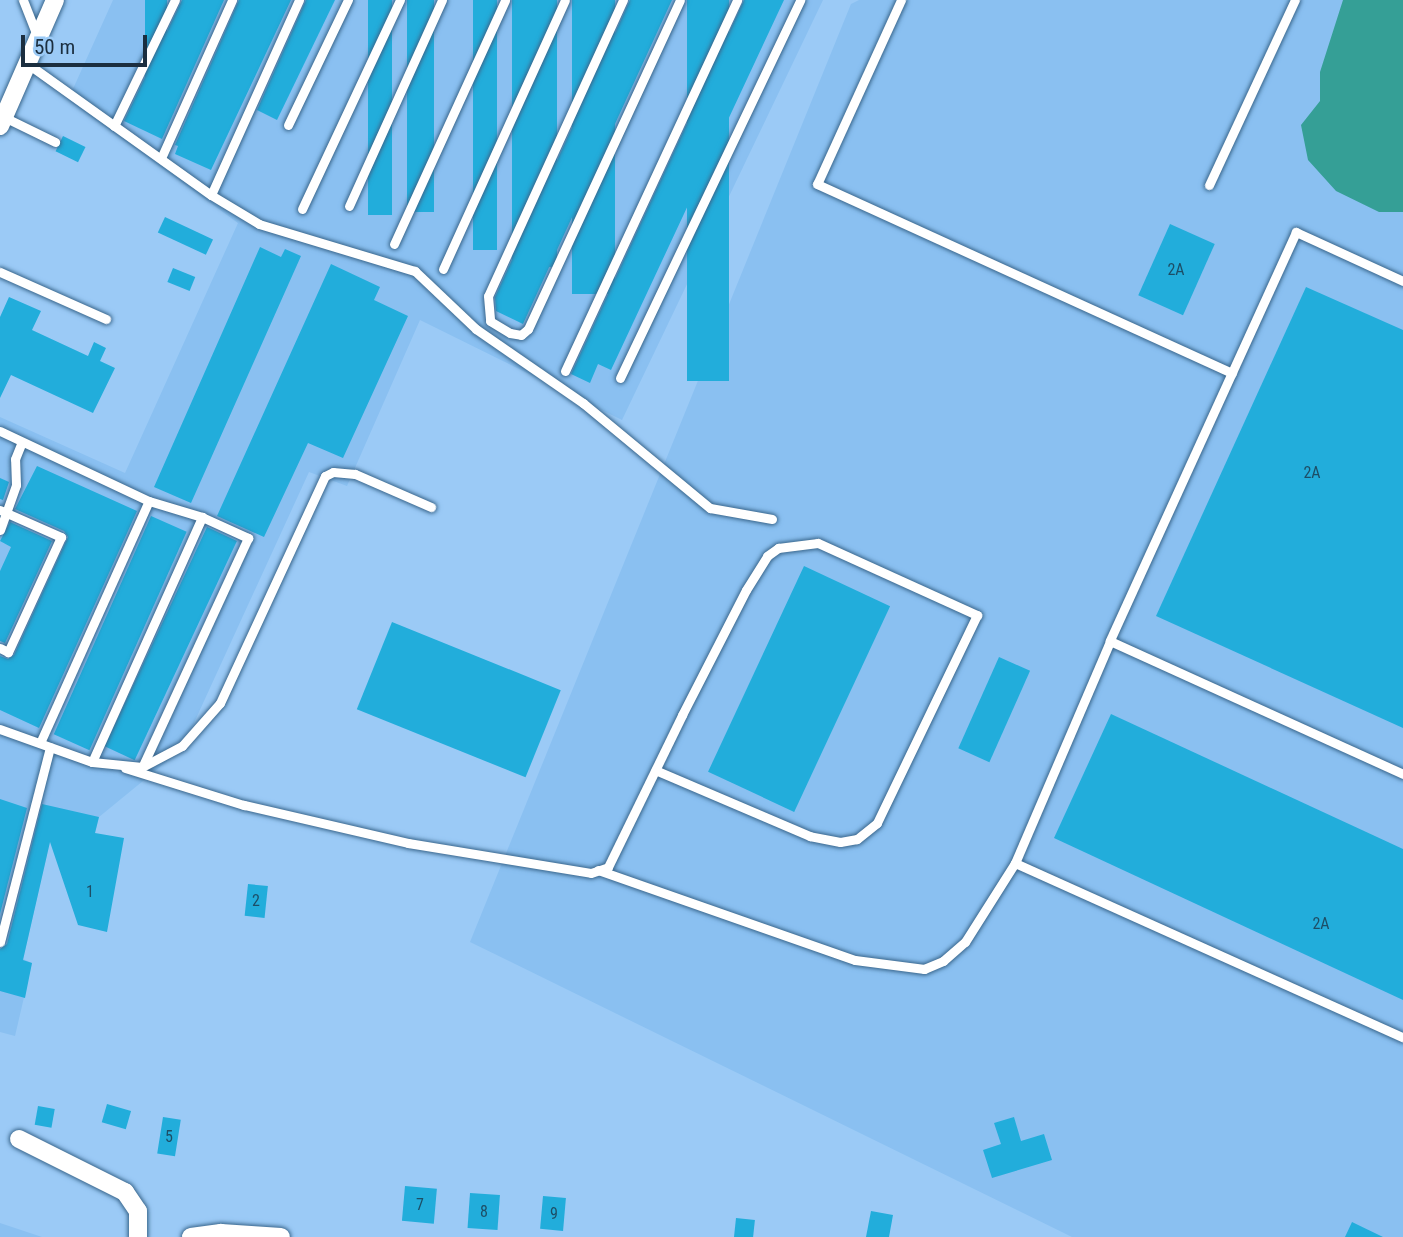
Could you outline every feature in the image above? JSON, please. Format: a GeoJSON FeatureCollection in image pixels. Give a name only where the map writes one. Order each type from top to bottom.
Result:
{"type":"FeatureCollection","features":[{"type":"Feature","properties":{"kind":"street"},"geometry":{"type":"LineString","coordinates":[[2,121],[55,0]]}},
{"type":"Feature","properties":{"kind":"street"},"geometry":{"type":"LineString","coordinates":[[19,1139],[125,1192],[138,1210],[138,1237]]}},
{"type":"Feature","properties":{"kind":"street"},"geometry":{"type":"LineString","coordinates":[[191,1237],[221,1233],[281,1237]]}},
{"type":"Feature","properties":{"kind":"lane"},"geometry":{"type":"LineString","coordinates":[[23,0],[38,40]]}},
{"type":"Feature","properties":{"kind":"lane"},"geometry":{"type":"LineString","coordinates":[[114,126],[175,0]]}},
{"type":"Feature","properties":{"kind":"lane"},"geometry":{"type":"LineString","coordinates":[[162,156],[232,0]]}},
{"type":"Feature","properties":{"kind":"lane"},"geometry":{"type":"LineString","coordinates":[[211,195],[299,0]]}},
{"type":"Feature","properties":{"kind":"lane"},"geometry":{"type":"LineString","coordinates":[[288,125],[348,0]]}},
{"type":"Feature","properties":{"kind":"lane"},"geometry":{"type":"LineString","coordinates":[[302,209],[400,0]]}},
{"type":"Feature","properties":{"kind":"lane"},"geometry":{"type":"LineString","coordinates":[[349,206],[442,0]]}},
{"type":"Feature","properties":{"kind":"lane"},"geometry":{"type":"LineString","coordinates":[[394,244],[505,0]]}},
{"type":"Feature","properties":{"kind":"lane"},"geometry":{"type":"LineString","coordinates":[[443,269],[565,0]]}},
{"type":"Feature","properties":{"kind":"lane"},"geometry":{"type":"LineString","coordinates":[[623,0],[488,296],[490,321],[510,334],[521,335],[528,329],[680,0]]}},
{"type":"Feature","properties":{"kind":"lane"},"geometry":{"type":"LineString","coordinates":[[565,371],[737,0]]}},
{"type":"Feature","properties":{"kind":"lane"},"geometry":{"type":"LineString","coordinates":[[620,378],[800,0]]}},
{"type":"Feature","properties":{"kind":"lane"},"geometry":{"type":"LineString","coordinates":[[901,0],[817,184],[1232,373]]}},
{"type":"Feature","properties":{"kind":"lane"},"geometry":{"type":"LineString","coordinates":[[1209,185],[1295,0]]}},
{"type":"Feature","properties":{"kind":"lane"},"geometry":{"type":"LineString","coordinates":[[28,64],[114,126],[162,156],[211,195],[259,224],[415,271],[476,329],[583,403],[710,508],[772,519]]}},
{"type":"Feature","properties":{"kind":"lane"},"geometry":{"type":"LineString","coordinates":[[2,121],[55,142]]}},
{"type":"Feature","properties":{"kind":"lane"},"geometry":{"type":"LineString","coordinates":[[0,729],[92,762],[125,768],[244,805],[484,859],[598,870],[855,960],[924,969],[943,961],[965,942],[1014,863],[1110,641],[1296,232],[1403,281]]}},
{"type":"Feature","properties":{"kind":"lane"},"geometry":{"type":"LineString","coordinates":[[0,272],[106,319]]}},
{"type":"Feature","properties":{"kind":"lane"},"geometry":{"type":"LineString","coordinates":[[0,431],[149,501],[202,517],[248,538],[142,767]]}},
{"type":"Feature","properties":{"kind":"lane"},"geometry":{"type":"LineString","coordinates":[[0,530],[2,511],[16,485],[15,459],[22,442]]}},
{"type":"Feature","properties":{"kind":"lane"},"geometry":{"type":"LineString","coordinates":[[125,768],[142,767],[182,746],[220,703],[325,476],[333,472],[355,474],[431,507]]}},
{"type":"Feature","properties":{"kind":"lane"},"geometry":{"type":"LineString","coordinates":[[40,743],[149,501]]}},
{"type":"Feature","properties":{"kind":"lane"},"geometry":{"type":"LineString","coordinates":[[0,648],[8,652],[61,537],[2,511]]}},
{"type":"Feature","properties":{"kind":"lane"},"geometry":{"type":"LineString","coordinates":[[92,762],[202,517]]}},
{"type":"Feature","properties":{"kind":"lane"},"geometry":{"type":"LineString","coordinates":[[598,870],[608,867],[655,771],[746,590],[767,556],[778,548],[818,543],[977,615],[877,823],[857,838],[839,842],[810,836],[655,771]]}},
{"type":"Feature","properties":{"kind":"lane"},"geometry":{"type":"LineString","coordinates":[[1110,641],[1403,774]]}},
{"type":"Feature","properties":{"kind":"lane"},"geometry":{"type":"LineString","coordinates":[[0,942],[50,747]]}},
{"type":"Feature","properties":{"kind":"lane"},"geometry":{"type":"LineString","coordinates":[[1014,863],[1403,1037]]}},
{"type":"Feature","properties":{"kind":"shaded area"},"geometry":{"type":"Polygon","coordinates":[[[113,0],[823,0],[622,420],[420,320],[347,486],[309,472],[193,725],[171,758],[99,817],[95,833],[54,824],[23,959],[32,963],[15,1036],[0,1032],[0,417],[125,473],[238,223],[68,100],[113,0]]]}},
{"type":"Feature","properties":{"kind":"shaded area"},"geometry":{"type":"Polygon","coordinates":[[[859,0],[1403,0],[1403,1237],[1072,1237],[470,942],[851,4],[859,0]]]}},
{"type":"Feature","properties":{"kind":"shaded area"},"geometry":{"type":"Polygon","coordinates":[[[1343,0],[1403,0],[1403,212],[1379,212],[1336,191],[1308,160],[1301,125],[1320,101],[1320,72],[1343,0]]]}},
{"type":"Feature","properties":{"kind":"shaded area"},"geometry":{"type":"Polygon","coordinates":[[[0,1223],[42,1237],[0,1237],[0,1223]]]}},
{"type":"Feature","properties":{"kind":"building"},"geometry":{"type":"Polygon","coordinates":[[[145,0],[167,0],[167,115],[145,115],[145,0]]]}},
{"type":"Feature","properties":{"kind":"building"},"geometry":{"type":"Polygon","coordinates":[[[182,0],[224,0],[162,139],[124,121],[182,0]]]}},
{"type":"Feature","properties":{"kind":"building"},"geometry":{"type":"Polygon","coordinates":[[[239,0],[291,0],[211,170],[175,154],[178,146],[175,145],[239,0]]]}},
{"type":"Feature","properties":{"kind":"building"},"geometry":{"type":"Polygon","coordinates":[[[306,0],[335,0],[277,120],[257,110],[306,0]]]}},
{"type":"Feature","properties":{"kind":"building"},"geometry":{"type":"Polygon","coordinates":[[[368,0],[392,0],[392,215],[368,215],[368,0]]]}},
{"type":"Feature","properties":{"kind":"building"},"geometry":{"type":"Polygon","coordinates":[[[407,0],[434,0],[434,212],[407,212],[407,0]]]}},
{"type":"Feature","properties":{"kind":"building"},"geometry":{"type":"Polygon","coordinates":[[[473,0],[497,0],[497,250],[473,250],[473,0]]]}},
{"type":"Feature","properties":{"kind":"building"},"geometry":{"type":"Polygon","coordinates":[[[512,0],[557,0],[557,267],[512,267],[512,0]]]}},
{"type":"Feature","properties":{"kind":"building"},"geometry":{"type":"Polygon","coordinates":[[[572,0],[615,0],[615,294],[572,294],[572,0]]]}},
{"type":"Feature","properties":{"kind":"building"},"geometry":{"type":"Polygon","coordinates":[[[630,0],[672,0],[523,324],[496,311],[495,297],[630,0]]]}},
{"type":"Feature","properties":{"kind":"building"},"geometry":{"type":"Polygon","coordinates":[[[687,0],[729,0],[729,381],[687,381],[687,0]]]}},
{"type":"Feature","properties":{"kind":"building"},"geometry":{"type":"Polygon","coordinates":[[[744,0],[784,0],[611,370],[598,364],[590,383],[571,374],[744,0]]]}},
{"type":"Feature","properties":{"kind":"building"},"geometry":{"type":"Polygon","coordinates":[[[63,136],[85,147],[78,162],[56,151],[63,136]]]}},
{"type":"Feature","properties":{"kind":"building"},"geometry":{"type":"Polygon","coordinates":[[[165,217],[213,239],[206,255],[158,232],[165,217]]]}},
{"type":"Feature","properties":{"kind":"building"},"geometry":{"type":"Polygon","coordinates":[[[1170,224],[1215,244],[1183,315],[1138,295],[1170,224]]]}},
{"type":"Feature","properties":{"kind":"building"},"geometry":{"type":"Polygon","coordinates":[[[260,247],[281,257],[285,249],[301,256],[191,503],[154,487],[260,247]]]}},
{"type":"Feature","properties":{"kind":"building"},"geometry":{"type":"Polygon","coordinates":[[[331,264],[380,287],[374,300],[408,316],[343,458],[308,443],[264,537],[217,516],[331,264]]]}},
{"type":"Feature","properties":{"kind":"building"},"geometry":{"type":"Polygon","coordinates":[[[173,268],[195,277],[190,291],[167,282],[173,268]]]}},
{"type":"Feature","properties":{"kind":"building"},"geometry":{"type":"Polygon","coordinates":[[[1306,287],[1403,330],[1403,728],[1156,616],[1306,287]]]}},
{"type":"Feature","properties":{"kind":"building"},"geometry":{"type":"Polygon","coordinates":[[[9,297],[41,311],[32,330],[88,356],[94,342],[106,348],[100,361],[115,368],[93,413],[11,375],[0,398],[0,317],[9,297]]]}},
{"type":"Feature","properties":{"kind":"building"},"geometry":{"type":"Polygon","coordinates":[[[37,466],[137,511],[39,728],[0,710],[0,656],[8,659],[14,655],[68,537],[64,531],[15,509],[37,466]]]}},
{"type":"Feature","properties":{"kind":"building"},"geometry":{"type":"Polygon","coordinates":[[[0,478],[9,482],[3,500],[0,499],[0,478]]]}},
{"type":"Feature","properties":{"kind":"building"},"geometry":{"type":"Polygon","coordinates":[[[151,516],[187,532],[89,750],[54,734],[151,516]]]}},
{"type":"Feature","properties":{"kind":"building"},"geometry":{"type":"Polygon","coordinates":[[[10,522],[52,541],[5,643],[0,641],[0,571],[11,547],[0,541],[10,522]]]}},
{"type":"Feature","properties":{"kind":"building"},"geometry":{"type":"Polygon","coordinates":[[[207,527],[237,541],[135,760],[105,746],[207,527]]]}},
{"type":"Feature","properties":{"kind":"building"},"geometry":{"type":"Polygon","coordinates":[[[804,566],[890,606],[794,812],[708,772],[804,566]]]}},
{"type":"Feature","properties":{"kind":"building"},"geometry":{"type":"Polygon","coordinates":[[[392,622],[561,690],[526,777],[357,709],[392,622]]]}},
{"type":"Feature","properties":{"kind":"building"},"geometry":{"type":"Polygon","coordinates":[[[999,657],[1030,671],[989,762],[958,748],[999,657]]]}},
{"type":"Feature","properties":{"kind":"building"},"geometry":{"type":"Polygon","coordinates":[[[1111,714],[1403,849],[1403,1000],[1054,838],[1111,714]]]}},
{"type":"Feature","properties":{"kind":"building"},"geometry":{"type":"Polygon","coordinates":[[[0,799],[27,808],[0,914],[0,799]]]}},
{"type":"Feature","properties":{"kind":"building"},"geometry":{"type":"Polygon","coordinates":[[[42,804],[99,817],[95,833],[124,838],[107,932],[78,925],[50,842],[23,960],[32,963],[25,998],[0,991],[0,949],[7,944],[42,804]]]}},
{"type":"Feature","properties":{"kind":"building"},"geometry":{"type":"Polygon","coordinates":[[[248,884],[268,886],[265,918],[245,916],[248,884]]]}},
{"type":"Feature","properties":{"kind":"building"},"geometry":{"type":"Polygon","coordinates":[[[107,1104],[131,1111],[126,1129],[102,1122],[107,1104]]]}},
{"type":"Feature","properties":{"kind":"building"},"geometry":{"type":"Polygon","coordinates":[[[38,1106],[55,1109],[51,1128],[35,1125],[38,1106]]]}},
{"type":"Feature","properties":{"kind":"building"},"geometry":{"type":"Polygon","coordinates":[[[163,1117],[181,1120],[175,1156],[157,1154],[163,1117]]]}},
{"type":"Feature","properties":{"kind":"building"},"geometry":{"type":"Polygon","coordinates":[[[1014,1117],[1021,1141],[1044,1134],[1052,1160],[992,1178],[983,1150],[1001,1144],[994,1123],[1014,1117]]]}},
{"type":"Feature","properties":{"kind":"building"},"geometry":{"type":"Polygon","coordinates":[[[405,1186],[437,1189],[434,1224],[402,1221],[405,1186]]]}},
{"type":"Feature","properties":{"kind":"building"},"geometry":{"type":"Polygon","coordinates":[[[470,1193],[500,1195],[497,1230],[468,1228],[470,1193]]]}},
{"type":"Feature","properties":{"kind":"building"},"geometry":{"type":"Polygon","coordinates":[[[543,1196],[566,1198],[563,1231],[540,1229],[543,1196]]]}},
{"type":"Feature","properties":{"kind":"building"},"geometry":{"type":"Polygon","coordinates":[[[871,1211],[893,1215],[889,1237],[866,1237],[871,1211]]]}},
{"type":"Feature","properties":{"kind":"building"},"geometry":{"type":"Polygon","coordinates":[[[736,1218],[755,1220],[753,1237],[734,1237],[736,1218]]]}},
{"type":"Feature","properties":{"kind":"building"},"geometry":{"type":"Polygon","coordinates":[[[1352,1222],[1383,1237],[1345,1237],[1352,1222]]]}}]}
